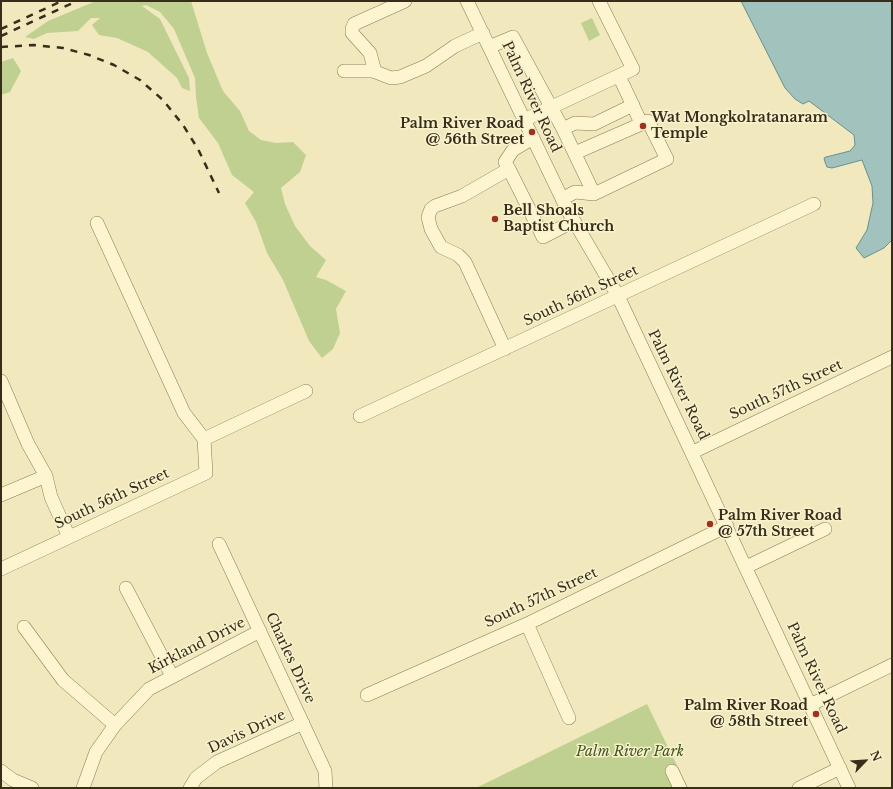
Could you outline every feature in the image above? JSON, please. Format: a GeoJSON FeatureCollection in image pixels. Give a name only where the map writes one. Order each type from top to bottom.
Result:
{"type":"FeatureCollection","features":[{"type":"Feature","properties":{"kind":"street"},"geometry":{"type":"LineString","coordinates":[[375,72],[370,53],[352,33],[354,24],[405,1]]}},
{"type":"Feature","properties":{"kind":"street","name":"Palm River Road"},"geometry":{"type":"LineString","coordinates":[[467,1],[562,199],[618,296],[728,526],[849,788]]}},
{"type":"Feature","properties":{"kind":"street"},"geometry":{"type":"LineString","coordinates":[[524,120],[633,69],[599,1]]}},
{"type":"Feature","properties":{"kind":"street"},"geometry":{"type":"LineString","coordinates":[[344,71],[375,72],[391,78],[412,73],[435,61],[455,46],[483,33]]}},
{"type":"Feature","properties":{"kind":"street"},"geometry":{"type":"LineString","coordinates":[[489,47],[513,37],[575,153],[594,194]]}},
{"type":"Feature","properties":{"kind":"street"},"geometry":{"type":"LineString","coordinates":[[619,76],[641,123]]}},
{"type":"Feature","properties":{"kind":"street"},"geometry":{"type":"LineString","coordinates":[[562,129],[575,123],[594,124],[633,105]]}},
{"type":"Feature","properties":{"kind":"street"},"geometry":{"type":"LineString","coordinates":[[562,199],[575,192],[594,194],[667,159],[648,120],[575,153]]}},
{"type":"Feature","properties":{"kind":"street"},"geometry":{"type":"LineString","coordinates":[[533,138],[513,150],[505,162],[543,237],[574,221]]}},
{"type":"Feature","properties":{"kind":"street"},"geometry":{"type":"LineString","coordinates":[[505,349],[465,262],[458,255],[441,247],[428,217],[431,209],[435,206],[462,196],[509,169]]}},
{"type":"Feature","properties":{"kind":"street","name":"South 56th Street"},"geometry":{"type":"LineString","coordinates":[[360,416],[814,204]]}},
{"type":"Feature","properties":{"kind":"street"},"geometry":{"type":"LineString","coordinates":[[97,223],[184,413],[204,439],[306,391]]}},
{"type":"Feature","properties":{"kind":"street","name":"South 57th Street"},"geometry":{"type":"LineString","coordinates":[[693,452],[892,357]]}},
{"type":"Feature","properties":{"kind":"street"},"geometry":{"type":"LineString","coordinates":[[1,381],[28,444],[46,476],[50,497],[69,537]]}},
{"type":"Feature","properties":{"kind":"street","name":"South 56th Street"},"geometry":{"type":"LineString","coordinates":[[1,569],[206,473],[204,439]]}},
{"type":"Feature","properties":{"kind":"street"},"geometry":{"type":"LineString","coordinates":[[1,495],[46,476]]}},
{"type":"Feature","properties":{"kind":"street","name":"South 57th Street"},"geometry":{"type":"LineString","coordinates":[[367,695],[526,624],[728,526]]}},
{"type":"Feature","properties":{"kind":"street"},"geometry":{"type":"LineString","coordinates":[[746,567],[825,530]]}},
{"type":"Feature","properties":{"kind":"street","name":"Charles Drive"},"geometry":{"type":"LineString","coordinates":[[219,544],[325,771],[326,788]]}},
{"type":"Feature","properties":{"kind":"street"},"geometry":{"type":"LineString","coordinates":[[126,588],[172,676]]}},
{"type":"Feature","properties":{"kind":"street"},"geometry":{"type":"LineString","coordinates":[[526,624],[569,718]]}},
{"type":"Feature","properties":{"kind":"street"},"geometry":{"type":"LineString","coordinates":[[24,627],[63,680],[115,725]]}},
{"type":"Feature","properties":{"kind":"street","name":"Kirkland Drive"},"geometry":{"type":"LineString","coordinates":[[83,788],[96,752],[115,725],[149,689],[260,631]]}},
{"type":"Feature","properties":{"kind":"street"},"geometry":{"type":"LineString","coordinates":[[810,705],[892,665]]}},
{"type":"Feature","properties":{"kind":"street","name":"Davis Drive"},"geometry":{"type":"LineString","coordinates":[[190,788],[196,778],[216,762],[303,723]]}},
{"type":"Feature","properties":{"kind":"street"},"geometry":{"type":"LineString","coordinates":[[799,788],[840,768]]}},
{"type":"Feature","properties":{"kind":"street"},"geometry":{"type":"LineString","coordinates":[[672,770],[680,788]]}},
{"type":"Feature","properties":{"kind":"street"},"geometry":{"type":"LineString","coordinates":[[1,771],[13,780],[32,788]]}},
{"type":"Feature","properties":{"kind":"green space"},"geometry":{"type":"Polygon","coordinates":[[[96,1],[191,1],[207,53],[223,91],[240,111],[249,131],[261,140],[276,143],[293,142],[306,155],[300,172],[281,188],[285,204],[295,226],[310,246],[326,260],[316,277],[326,280],[346,291],[336,309],[340,333],[333,349],[322,358],[309,341],[283,280],[267,253],[256,222],[245,203],[254,192],[232,175],[218,143],[199,118],[195,78],[174,29],[160,12],[146,5],[142,6],[160,19],[189,78],[190,91],[182,88],[177,78],[148,52],[117,38],[99,35],[92,25],[100,18],[91,18],[78,31],[47,33],[34,39],[25,37],[48,21],[96,1]]]}},
{"type":"Feature","properties":{"kind":"green space"},"geometry":{"type":"Polygon","coordinates":[[[592,18],[600,35],[589,41],[581,23],[592,18]]]}},
{"type":"Feature","properties":{"kind":"green space"},"geometry":{"type":"Polygon","coordinates":[[[13,58],[21,71],[10,92],[1,95],[1,62],[13,58]]]}},
{"type":"Feature","properties":{"kind":"green space","name":"Palm River Park"},"geometry":{"type":"Polygon","coordinates":[[[647,704],[688,788],[476,788],[647,704]]]}},
{"type":"Feature","properties":{"kind":"water"},"geometry":{"type":"Polygon","coordinates":[[[741,1],[892,1],[892,240],[884,248],[864,258],[856,248],[867,230],[873,203],[872,186],[862,160],[832,168],[827,167],[825,162],[824,158],[826,157],[850,151],[855,145],[854,135],[809,101],[803,104],[795,99],[785,88],[741,1]]]}},
{"type":"Feature","properties":{"kind":"railway"},"geometry":{"type":"LineString","coordinates":[[1,29],[62,1]]}},
{"type":"Feature","properties":{"kind":"railway"},"geometry":{"type":"LineString","coordinates":[[1,36],[77,1]]}},
{"type":"Feature","properties":{"kind":"railway"},"geometry":{"type":"LineString","coordinates":[[1,47],[34,45],[63,48],[89,55],[114,65],[140,80],[163,100],[183,125],[198,149],[219,193]]}},
{"type":"Feature","properties":{"kind":"place","name":"Wat Mongkolratanaram Temple"},"geometry":{"type":"Point","coordinates":[643,126]}},
{"type":"Feature","properties":{"kind":"place","name":"Palm River Road @ 56th Street"},"geometry":{"type":"Point","coordinates":[532,132]}},
{"type":"Feature","properties":{"kind":"place","name":"Bell Shoals Baptist Church"},"geometry":{"type":"Point","coordinates":[495,219]}},
{"type":"Feature","properties":{"kind":"place","name":"Palm River Road @ 57th Street"},"geometry":{"type":"Point","coordinates":[710,524]}},
{"type":"Feature","properties":{"kind":"place","name":"Palm River Road @ 58th Street"},"geometry":{"type":"Point","coordinates":[816,714]}}]}
